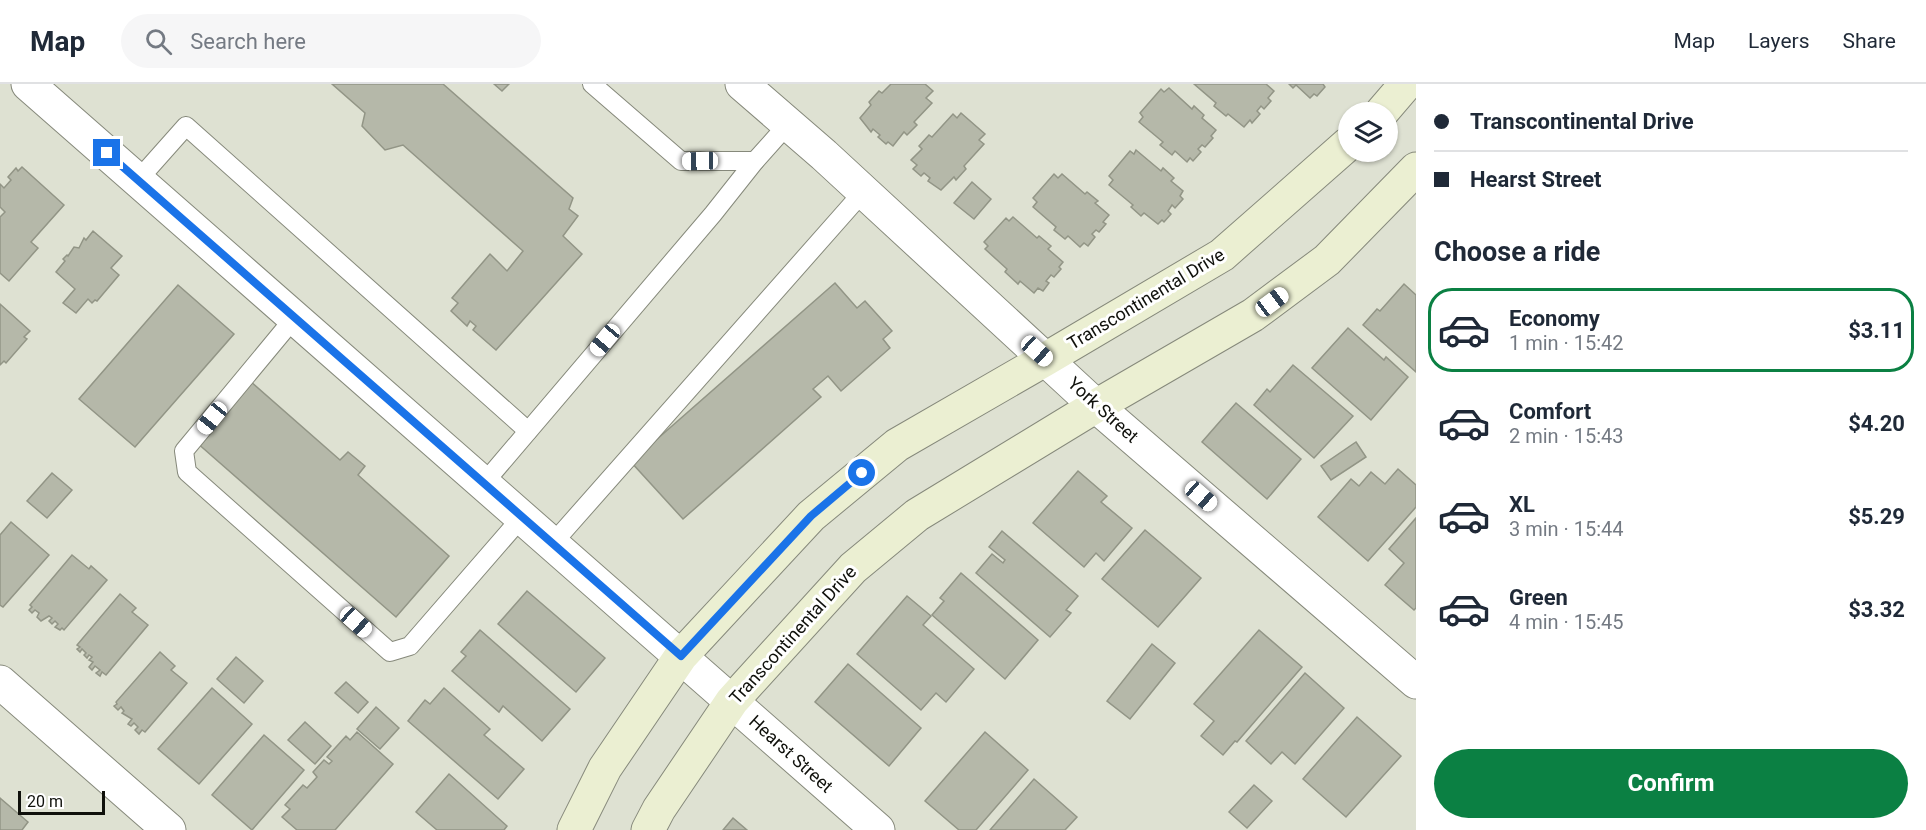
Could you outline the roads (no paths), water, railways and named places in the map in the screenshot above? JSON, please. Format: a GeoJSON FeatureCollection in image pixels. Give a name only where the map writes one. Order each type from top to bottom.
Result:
{"type":"FeatureCollection","features":[{"type":"Feature","properties":{"kind":"street","name":"Hearst Street"},"geometry":{"type":"LineString","coordinates":[[28,84],[878,830]]}},
{"type":"Feature","properties":{"kind":"street","name":"York Street"},"geometry":{"type":"LineString","coordinates":[[742,84],[1096,406],[1416,682]]}},
{"type":"Feature","properties":{"kind":"street"},"geometry":{"type":"LineString","coordinates":[[1391,102],[1406,84]]}},
{"type":"Feature","properties":{"kind":"street","name":"Transcontinental Drive"},"geometry":{"type":"LineString","coordinates":[[574,830],[605,768],[681,656],[811,516],[897,445],[1222,255],[1338,153]]}},
{"type":"Feature","properties":{"kind":"street","name":"Transcontinental Drive"},"geometry":{"type":"LineString","coordinates":[[648,830],[659,809],[732,701],[853,568],[917,515],[1272,302],[1327,260],[1416,169]]}},
{"type":"Feature","properties":{"kind":"street"},"geometry":{"type":"LineString","coordinates":[[0,682],[169,830]]}},
{"type":"Feature","properties":{"kind":"lane"},"geometry":{"type":"LineString","coordinates":[[592,84],[681,162],[755,160]]}},
{"type":"Feature","properties":{"kind":"lane"},"geometry":{"type":"LineString","coordinates":[[484,483],[705,223],[755,160],[788,124]]}},
{"type":"Feature","properties":{"kind":"lane"},"geometry":{"type":"LineString","coordinates":[[138,180],[186,126],[528,431]]}},
{"type":"Feature","properties":{"kind":"lane"},"geometry":{"type":"LineString","coordinates":[[553,543],[863,192]]}},
{"type":"Feature","properties":{"kind":"lane"},"geometry":{"type":"LineString","coordinates":[[295,317],[184,451],[187,472],[390,652],[410,646],[522,517]]}}]}
